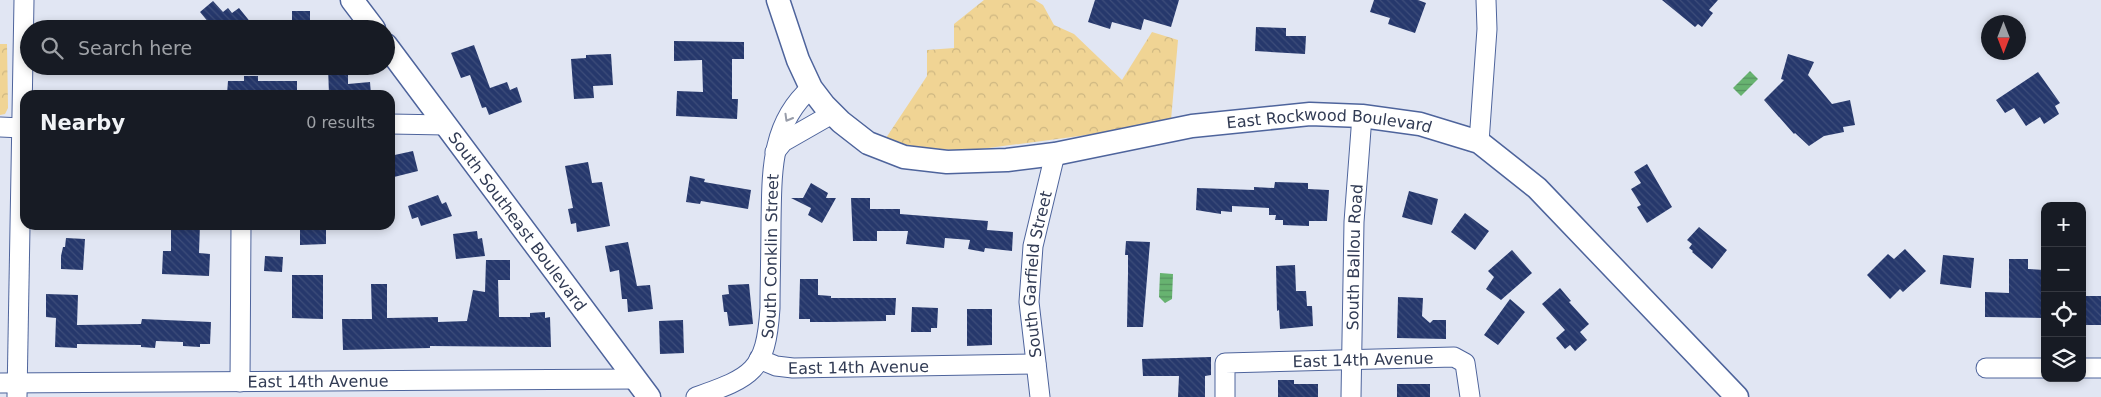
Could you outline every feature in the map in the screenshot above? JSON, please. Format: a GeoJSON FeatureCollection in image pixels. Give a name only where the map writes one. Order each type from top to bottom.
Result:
{"type":"FeatureCollection","features":[{"type":"Feature","properties":{"kind":"street"},"geometry":{"type":"LineString","coordinates":[[24,0],[24,20]]}},
{"type":"Feature","properties":{"kind":"street"},"geometry":{"type":"LineString","coordinates":[[352,0],[367,20]]}},
{"type":"Feature","properties":{"kind":"street","name":"East Rockwood Boulevard"},"geometry":{"type":"LineString","coordinates":[[778,0],[792,46],[811,88],[832,114],[868,143],[895,154],[912,158],[968,162],[1007,160],[1054,154],[1192,126],[1310,114],[1362,116],[1420,124],[1479,142],[1537,188],[1738,397]]}},
{"type":"Feature","properties":{"kind":"street"},"geometry":{"type":"LineString","coordinates":[[1479,142],[1487,29],[1486,0]]}},
{"type":"Feature","properties":{"kind":"street","name":"South Southeast Boulevard"},"geometry":{"type":"LineString","coordinates":[[395,58],[649,397]]}},
{"type":"Feature","properties":{"kind":"street"},"geometry":{"type":"LineString","coordinates":[[23,75],[23,90]]}},
{"type":"Feature","properties":{"kind":"street","name":"South Conklin Street"},"geometry":{"type":"LineString","coordinates":[[759,359],[766,340],[769,320],[774,153],[786,121],[800,98],[811,88]]}},
{"type":"Feature","properties":{"kind":"street","name":"South Conklin Street"},"geometry":{"type":"LineString","coordinates":[[774,153],[783,142],[832,114]]}},
{"type":"Feature","properties":{"kind":"street","name":"South Ballou Road"},"geometry":{"type":"LineString","coordinates":[[1351,397],[1354,222],[1362,116]]}},
{"type":"Feature","properties":{"kind":"street"},"geometry":{"type":"LineString","coordinates":[[395,124],[446,125]]}},
{"type":"Feature","properties":{"kind":"street"},"geometry":{"type":"LineString","coordinates":[[0,127],[20,128]]}},
{"type":"Feature","properties":{"kind":"street","name":"South Garfield Street"},"geometry":{"type":"LineString","coordinates":[[1040,397],[1029,302],[1033,246],[1054,154]]}},
{"type":"Feature","properties":{"kind":"street"},"geometry":{"type":"LineString","coordinates":[[11,388],[20,175]]}},
{"type":"Feature","properties":{"kind":"street"},"geometry":{"type":"LineString","coordinates":[[240,382],[241,230]]}},
{"type":"Feature","properties":{"kind":"street","name":"East 14th Avenue"},"geometry":{"type":"LineString","coordinates":[[1225,397],[1225,363],[1351,358],[1454,357],[1465,363],[1470,397]]}},
{"type":"Feature","properties":{"kind":"street"},"geometry":{"type":"LineString","coordinates":[[696,397],[741,379],[752,370],[759,359]]}},
{"type":"Feature","properties":{"kind":"street","name":"East 14th Avenue"},"geometry":{"type":"LineString","coordinates":[[759,359],[776,366],[793,368],[1036,364]]}},
{"type":"Feature","properties":{"kind":"street"},"geometry":{"type":"LineString","coordinates":[[1986,368],[2041,368]]}},
{"type":"Feature","properties":{"kind":"street"},"geometry":{"type":"LineString","coordinates":[[2086,368],[2101,368]]}},
{"type":"Feature","properties":{"kind":"street","name":"East 14th Avenue"},"geometry":{"type":"LineString","coordinates":[[11,388],[240,382],[635,379]]}},
{"type":"Feature","properties":{"kind":"green space"},"geometry":{"type":"Polygon","coordinates":[[[984,0],[1035,0],[1043,5],[1054,25],[1074,34],[1122,80],[1152,32],[1178,40],[1171,120],[1102,133],[966,151],[910,147],[886,138],[927,76],[927,50],[954,48],[954,24],[984,0]]]}},
{"type":"Feature","properties":{"kind":"green space"},"geometry":{"type":"Polygon","coordinates":[[[0,44],[7,44],[8,108],[5,114],[0,115],[0,44]]]}},
{"type":"Feature","properties":{"kind":"shaded area"},"geometry":{"type":"Polygon","coordinates":[[[1750,71],[1758,79],[1741,96],[1733,88],[1750,71]]]}},
{"type":"Feature","properties":{"kind":"shaded area"},"geometry":{"type":"Polygon","coordinates":[[[1160,273],[1173,274],[1172,299],[1165,303],[1159,297],[1160,273]]]}},
{"type":"Feature","properties":{"kind":"building"},"geometry":{"type":"Polygon","coordinates":[[[1095,0],[1179,0],[1171,27],[1144,19],[1141,30],[1112,22],[1110,29],[1088,22],[1095,0]]]}},
{"type":"Feature","properties":{"kind":"building"},"geometry":{"type":"Polygon","coordinates":[[[1374,0],[1418,0],[1426,3],[1415,33],[1388,24],[1390,18],[1370,12],[1374,0]]]}},
{"type":"Feature","properties":{"kind":"building"},"geometry":{"type":"Polygon","coordinates":[[[1662,0],[1718,0],[1709,10],[1713,13],[1702,27],[1698,24],[1695,27],[1662,0]]]}},
{"type":"Feature","properties":{"kind":"building"},"geometry":{"type":"Polygon","coordinates":[[[213,1],[223,12],[228,8],[232,13],[239,8],[249,20],[207,20],[200,12],[213,1]]]}},
{"type":"Feature","properties":{"kind":"building"},"geometry":{"type":"Polygon","coordinates":[[[292,11],[310,11],[310,20],[292,20],[292,11]]]}},
{"type":"Feature","properties":{"kind":"building"},"geometry":{"type":"Polygon","coordinates":[[[1256,27],[1286,28],[1286,36],[1306,36],[1305,54],[1255,51],[1256,27]]]}},
{"type":"Feature","properties":{"kind":"building"},"geometry":{"type":"Polygon","coordinates":[[[674,41],[744,42],[744,59],[732,59],[732,99],[738,99],[737,119],[676,116],[677,91],[703,92],[702,60],[674,61],[674,41]]]}},
{"type":"Feature","properties":{"kind":"building"},"geometry":{"type":"Polygon","coordinates":[[[474,45],[490,88],[507,82],[510,90],[517,87],[522,102],[489,115],[486,107],[482,108],[470,75],[461,78],[451,53],[474,45]]]}},
{"type":"Feature","properties":{"kind":"building"},"geometry":{"type":"Polygon","coordinates":[[[611,54],[613,85],[593,86],[594,98],[574,99],[571,59],[586,58],[586,55],[611,54]]]}},
{"type":"Feature","properties":{"kind":"building"},"geometry":{"type":"Polygon","coordinates":[[[1788,54],[1814,62],[1808,75],[1832,104],[1850,100],[1855,125],[1843,127],[1844,132],[1824,136],[1809,146],[1794,134],[1764,100],[1784,80],[1781,79],[1788,54]]]}},
{"type":"Feature","properties":{"kind":"building"},"geometry":{"type":"Polygon","coordinates":[[[2038,72],[2060,103],[2055,106],[2059,114],[2044,124],[2040,117],[2026,126],[2014,108],[2005,113],[1996,100],[2038,72]]]}},
{"type":"Feature","properties":{"kind":"building"},"geometry":{"type":"Polygon","coordinates":[[[328,75],[348,75],[348,84],[370,82],[371,90],[329,90],[328,75]]]}},
{"type":"Feature","properties":{"kind":"building"},"geometry":{"type":"Polygon","coordinates":[[[244,76],[258,76],[258,81],[297,81],[297,90],[227,90],[228,81],[244,81],[244,76]]]}},
{"type":"Feature","properties":{"kind":"building"},"geometry":{"type":"Polygon","coordinates":[[[413,151],[418,171],[395,177],[395,155],[413,151]]]}},
{"type":"Feature","properties":{"kind":"building"},"geometry":{"type":"Polygon","coordinates":[[[588,162],[592,183],[602,182],[610,226],[577,232],[576,223],[571,224],[568,209],[573,208],[565,166],[588,162]]]}},
{"type":"Feature","properties":{"kind":"building"},"geometry":{"type":"Polygon","coordinates":[[[1647,164],[1672,207],[1647,223],[1637,207],[1641,205],[1631,189],[1641,183],[1634,172],[1647,164]]]}},
{"type":"Feature","properties":{"kind":"building"},"geometry":{"type":"Polygon","coordinates":[[[690,176],[705,179],[704,182],[751,190],[748,209],[701,201],[700,204],[686,202],[690,176]]]}},
{"type":"Feature","properties":{"kind":"building"},"geometry":{"type":"Polygon","coordinates":[[[1275,182],[1308,183],[1308,189],[1329,190],[1327,221],[1309,221],[1309,226],[1283,225],[1283,220],[1275,220],[1276,215],[1269,215],[1269,208],[1232,206],[1232,212],[1221,211],[1221,214],[1196,210],[1197,188],[1254,190],[1254,187],[1274,188],[1275,182]]]}},
{"type":"Feature","properties":{"kind":"building"},"geometry":{"type":"Polygon","coordinates":[[[811,183],[828,193],[826,198],[836,198],[822,223],[808,215],[811,208],[791,198],[803,198],[811,183]]]}},
{"type":"Feature","properties":{"kind":"building"},"geometry":{"type":"Polygon","coordinates":[[[1409,191],[1438,199],[1432,225],[1402,217],[1409,191]]]}},
{"type":"Feature","properties":{"kind":"building"},"geometry":{"type":"Polygon","coordinates":[[[438,195],[442,204],[446,202],[452,216],[421,226],[418,217],[412,219],[408,206],[438,195]]]}},
{"type":"Feature","properties":{"kind":"building"},"geometry":{"type":"Polygon","coordinates":[[[851,198],[870,198],[870,209],[900,209],[900,214],[988,221],[987,230],[1013,232],[1012,251],[985,248],[984,252],[968,249],[970,240],[945,238],[944,248],[906,244],[908,231],[877,231],[877,241],[853,241],[851,198]]]}},
{"type":"Feature","properties":{"kind":"building"},"geometry":{"type":"Polygon","coordinates":[[[1465,213],[1489,231],[1475,250],[1451,232],[1465,213]]]}},
{"type":"Feature","properties":{"kind":"building"},"geometry":{"type":"Polygon","coordinates":[[[1699,227],[1727,250],[1712,269],[1689,248],[1692,244],[1687,240],[1699,227]]]}},
{"type":"Feature","properties":{"kind":"building"},"geometry":{"type":"Polygon","coordinates":[[[171,230],[200,230],[199,253],[210,254],[209,276],[162,274],[163,251],[171,251],[171,230]]]}},
{"type":"Feature","properties":{"kind":"building"},"geometry":{"type":"Polygon","coordinates":[[[300,230],[326,230],[326,244],[300,245],[300,230]]]}},
{"type":"Feature","properties":{"kind":"building"},"geometry":{"type":"Polygon","coordinates":[[[477,231],[478,239],[482,238],[485,256],[456,259],[453,234],[477,231]]]}},
{"type":"Feature","properties":{"kind":"building"},"geometry":{"type":"Polygon","coordinates":[[[66,238],[85,239],[83,270],[61,269],[61,256],[66,238]]]}},
{"type":"Feature","properties":{"kind":"building"},"geometry":{"type":"Polygon","coordinates":[[[1126,241],[1150,242],[1143,327],[1127,327],[1128,255],[1125,255],[1126,241]]]}},
{"type":"Feature","properties":{"kind":"building"},"geometry":{"type":"Polygon","coordinates":[[[628,242],[637,286],[650,285],[653,309],[628,312],[627,299],[622,299],[619,270],[610,272],[605,246],[628,242]]]}},
{"type":"Feature","properties":{"kind":"building"},"geometry":{"type":"Polygon","coordinates":[[[1905,249],[1926,271],[1903,292],[1900,289],[1890,299],[1867,275],[1888,254],[1894,259],[1905,249]]]}},
{"type":"Feature","properties":{"kind":"building"},"geometry":{"type":"Polygon","coordinates":[[[1512,250],[1532,273],[1501,300],[1486,289],[1494,277],[1488,271],[1512,250]]]}},
{"type":"Feature","properties":{"kind":"building"},"geometry":{"type":"Polygon","coordinates":[[[1943,255],[1974,258],[1971,288],[1940,284],[1943,255]]]}},
{"type":"Feature","properties":{"kind":"building"},"geometry":{"type":"Polygon","coordinates":[[[265,256],[283,257],[282,272],[264,271],[265,256]]]}},
{"type":"Feature","properties":{"kind":"building"},"geometry":{"type":"Polygon","coordinates":[[[2009,259],[2028,259],[2028,269],[2041,270],[2041,318],[1985,317],[1985,292],[2009,293],[2009,259]]]}},
{"type":"Feature","properties":{"kind":"building"},"geometry":{"type":"Polygon","coordinates":[[[486,260],[510,260],[510,280],[498,280],[499,317],[530,317],[530,313],[545,312],[545,318],[550,317],[551,347],[430,346],[430,348],[343,350],[342,319],[372,319],[371,284],[387,284],[387,318],[438,317],[438,322],[467,321],[473,290],[485,292],[486,260]]]}},
{"type":"Feature","properties":{"kind":"building"},"geometry":{"type":"Polygon","coordinates":[[[1295,265],[1296,291],[1306,291],[1307,306],[1312,306],[1313,326],[1280,329],[1279,310],[1277,311],[1276,266],[1295,265]]]}},
{"type":"Feature","properties":{"kind":"building"},"geometry":{"type":"Polygon","coordinates":[[[292,275],[323,275],[323,319],[292,318],[292,275]]]}},
{"type":"Feature","properties":{"kind":"building"},"geometry":{"type":"Polygon","coordinates":[[[800,279],[818,279],[818,295],[831,296],[831,298],[896,298],[895,315],[886,315],[886,321],[810,322],[810,319],[799,319],[800,279]]]}},
{"type":"Feature","properties":{"kind":"building"},"geometry":{"type":"Polygon","coordinates":[[[749,284],[753,324],[729,326],[727,312],[724,312],[722,295],[729,294],[728,285],[749,284]]]}},
{"type":"Feature","properties":{"kind":"building"},"geometry":{"type":"Polygon","coordinates":[[[1560,288],[1571,301],[1569,302],[1589,324],[1580,332],[1587,340],[1575,351],[1570,345],[1565,349],[1556,338],[1565,330],[1542,304],[1560,288]]]}},
{"type":"Feature","properties":{"kind":"building"},"geometry":{"type":"Polygon","coordinates":[[[46,294],[78,295],[77,325],[141,324],[142,319],[211,322],[210,344],[200,344],[200,347],[183,346],[183,342],[156,341],[155,348],[141,347],[141,345],[77,344],[77,348],[55,347],[56,318],[46,317],[46,294]]]}},
{"type":"Feature","properties":{"kind":"building"},"geometry":{"type":"Polygon","coordinates":[[[2086,296],[2101,296],[2101,325],[2086,325],[2086,296]]]}},
{"type":"Feature","properties":{"kind":"building"},"geometry":{"type":"Polygon","coordinates":[[[1398,297],[1423,298],[1422,316],[1430,323],[1433,320],[1446,320],[1446,339],[1397,338],[1398,297]]]}},
{"type":"Feature","properties":{"kind":"building"},"geometry":{"type":"Polygon","coordinates":[[[1510,299],[1525,312],[1498,345],[1484,335],[1510,299]]]}},
{"type":"Feature","properties":{"kind":"building"},"geometry":{"type":"Polygon","coordinates":[[[912,307],[938,308],[937,328],[931,328],[931,332],[911,332],[912,307]]]}},
{"type":"Feature","properties":{"kind":"building"},"geometry":{"type":"Polygon","coordinates":[[[967,309],[992,309],[992,345],[967,346],[967,309]]]}},
{"type":"Feature","properties":{"kind":"building"},"geometry":{"type":"Polygon","coordinates":[[[683,320],[684,353],[660,354],[659,321],[683,320]]]}},
{"type":"Feature","properties":{"kind":"building"},"geometry":{"type":"Polygon","coordinates":[[[1211,357],[1211,375],[1205,376],[1205,397],[1178,397],[1179,376],[1143,376],[1142,359],[1211,357]]]}},
{"type":"Feature","properties":{"kind":"building"},"geometry":{"type":"Polygon","coordinates":[[[1278,380],[1294,380],[1294,384],[1318,384],[1318,397],[1278,397],[1278,380]]]}},
{"type":"Feature","properties":{"kind":"building"},"geometry":{"type":"Polygon","coordinates":[[[1397,384],[1430,384],[1430,397],[1397,397],[1397,384]]]}}]}
